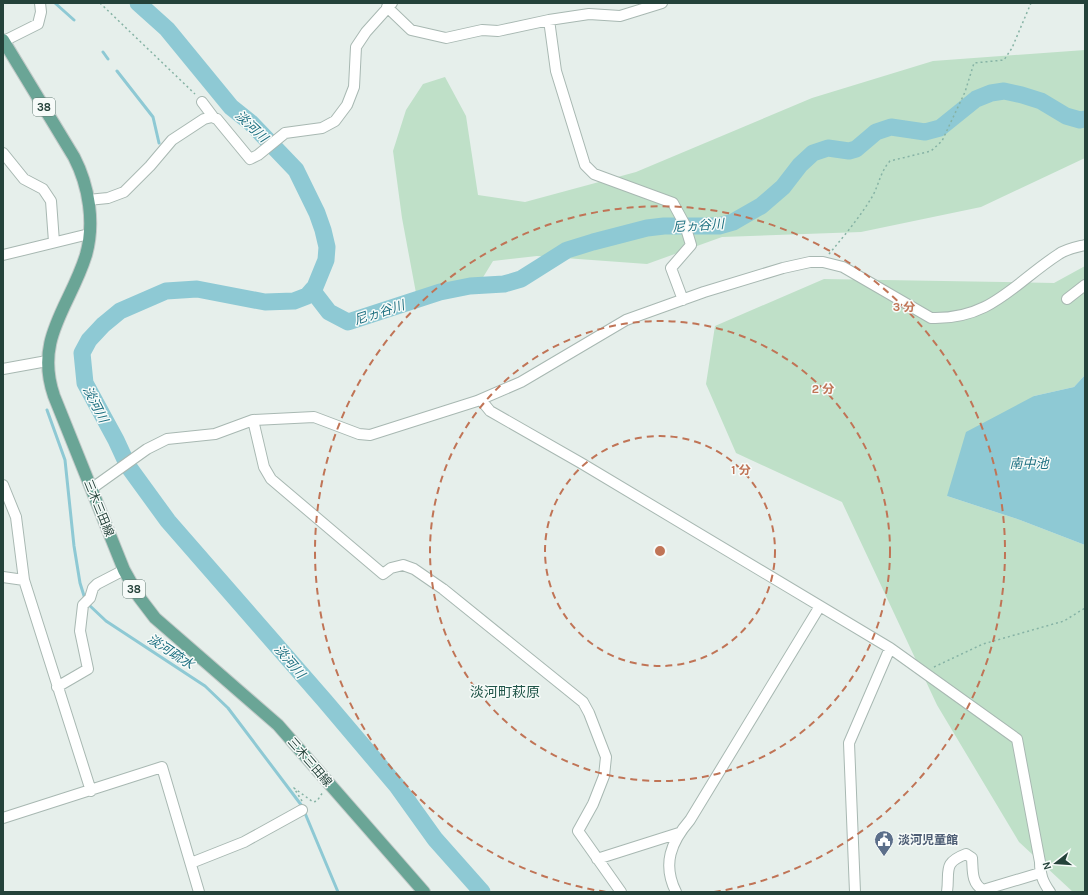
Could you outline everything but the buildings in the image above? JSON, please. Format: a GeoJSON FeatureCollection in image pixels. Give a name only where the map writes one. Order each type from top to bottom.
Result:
{"type":"FeatureCollection","features":[{"type":"Feature","properties":{"kind":"main road","name":"三木三田線"},"geometry":{"type":"LineString","coordinates":[[3,40],[70,151],[82,175],[88,197],[90,234],[83,261],[51,334],[47,361],[49,379],[54,396],[124,570],[139,597],[159,622],[269,717],[330,784],[424,892]]}},
{"type":"Feature","properties":{"kind":"street"},"geometry":{"type":"LineString","coordinates":[[3,40],[38,24],[42,12],[40,3]]}},
{"type":"Feature","properties":{"kind":"street"},"geometry":{"type":"LineString","coordinates":[[202,102],[250,159],[285,133],[322,128],[335,121],[347,105],[354,87],[356,47],[366,32],[390,5],[411,30],[446,38],[482,30],[498,32],[549,20],[589,14],[620,16],[662,3]]}},
{"type":"Feature","properties":{"kind":"street"},"geometry":{"type":"LineString","coordinates":[[549,20],[556,71],[585,165],[594,174],[672,203],[685,225],[691,245],[671,268],[683,300]]}},
{"type":"Feature","properties":{"kind":"street"},"geometry":{"type":"LineString","coordinates":[[88,197],[108,198],[124,192],[150,166],[172,140],[212,114]]}},
{"type":"Feature","properties":{"kind":"street"},"geometry":{"type":"LineString","coordinates":[[3,153],[24,179],[43,190],[51,201],[54,242]]}},
{"type":"Feature","properties":{"kind":"street"},"geometry":{"type":"LineString","coordinates":[[3,255],[90,234]]}},
{"type":"Feature","properties":{"kind":"street"},"geometry":{"type":"LineString","coordinates":[[91,490],[105,482],[142,454],[169,438],[215,434],[253,420],[317,418],[359,434],[370,435],[480,400],[527,379],[626,320],[783,268],[810,262],[823,262],[843,267],[931,318],[946,318],[978,311],[1012,290],[1060,253],[1085,245]]}},
{"type":"Feature","properties":{"kind":"street"},"geometry":{"type":"LineString","coordinates":[[1067,299],[1085,286]]}},
{"type":"Feature","properties":{"kind":"street"},"geometry":{"type":"LineString","coordinates":[[3,369],[47,361]]}},
{"type":"Feature","properties":{"kind":"street"},"geometry":{"type":"LineString","coordinates":[[480,400],[490,411],[581,463],[890,648],[925,672],[982,716],[1017,739],[1040,862],[1040,873],[1043,883],[1050,892]]}},
{"type":"Feature","properties":{"kind":"street"},"geometry":{"type":"LineString","coordinates":[[253,420],[265,471],[283,491],[383,574],[391,568],[403,565],[414,569],[437,585],[583,702],[589,712],[606,757],[604,776],[593,804],[578,831],[622,892]]}},
{"type":"Feature","properties":{"kind":"street"},"geometry":{"type":"LineString","coordinates":[[3,485],[16,517],[24,580],[91,791]]}},
{"type":"Feature","properties":{"kind":"street"},"geometry":{"type":"LineString","coordinates":[[57,687],[88,669],[80,631],[86,602],[97,584],[124,570]]}},
{"type":"Feature","properties":{"kind":"street"},"geometry":{"type":"LineString","coordinates":[[3,577],[24,580]]}},
{"type":"Feature","properties":{"kind":"street"},"geometry":{"type":"LineString","coordinates":[[676,892],[669,870],[672,844],[690,820],[820,606]]}},
{"type":"Feature","properties":{"kind":"street"},"geometry":{"type":"LineString","coordinates":[[855,892],[849,743],[890,648]]}},
{"type":"Feature","properties":{"kind":"street"},"geometry":{"type":"LineString","coordinates":[[3,818],[162,767],[197,861],[199,892]]}},
{"type":"Feature","properties":{"kind":"street"},"geometry":{"type":"LineString","coordinates":[[197,861],[244,842],[302,806]]}},
{"type":"Feature","properties":{"kind":"street"},"geometry":{"type":"LineString","coordinates":[[597,859],[679,833]]}},
{"type":"Feature","properties":{"kind":"street"},"geometry":{"type":"LineString","coordinates":[[947,892],[949,865],[955,858],[966,854],[972,858],[973,878],[977,887],[983,890],[1040,873]]}},
{"type":"Feature","properties":{"kind":"path"},"geometry":{"type":"LineString","coordinates":[[100,3],[202,102]]}},
{"type":"Feature","properties":{"kind":"path"},"geometry":{"type":"LineString","coordinates":[[823,262],[852,227],[872,196],[880,175],[890,161],[931,151],[942,141],[965,92],[974,63],[1004,60],[1012,48],[1031,3]]}},
{"type":"Feature","properties":{"kind":"path"},"geometry":{"type":"LineString","coordinates":[[925,672],[983,644],[1064,621],[1085,608]]}},
{"type":"Feature","properties":{"kind":"path"},"geometry":{"type":"LineString","coordinates":[[302,806],[294,788],[314,802],[330,784]]}},
{"type":"Feature","properties":{"kind":"green space"},"geometry":{"type":"Polygon","coordinates":[[[1085,50],[1085,158],[981,207],[861,232],[722,237],[647,264],[537,256],[493,261],[474,292],[416,293],[402,218],[393,151],[406,110],[423,84],[445,77],[466,116],[478,195],[525,202],[636,172],[812,98],[933,61],[1085,50]]]}},
{"type":"Feature","properties":{"kind":"green space"},"geometry":{"type":"Polygon","coordinates":[[[1085,266],[1085,375],[1074,387],[1034,396],[947,496],[1020,520],[1085,545],[1085,892],[1073,892],[1019,842],[937,705],[842,502],[736,453],[706,384],[715,326],[824,279],[1054,283],[1085,266]]]}},
{"type":"Feature","properties":{"kind":"water","name":"南中池"},"geometry":{"type":"Polygon","coordinates":[[[1085,375],[1085,545],[1020,520],[947,496],[966,432],[1034,396],[1074,387],[1085,375]]]}},
{"type":"Feature","properties":{"kind":"waterway","name":"淡河疏水"},"geometry":{"type":"LineString","coordinates":[[55,3],[74,20]]}},
{"type":"Feature","properties":{"kind":"waterway","name":"淡河川"},"geometry":{"type":"LineString","coordinates":[[138,3],[167,29],[231,107],[251,123],[296,170],[317,213],[323,230],[327,247],[326,260],[315,287],[307,296],[294,301],[265,302],[197,289],[166,291],[120,311],[103,325],[89,340],[82,353],[85,383],[116,440],[128,466],[168,521],[397,786],[435,839],[482,892]]}},
{"type":"Feature","properties":{"kind":"waterway","name":"淡河疏水"},"geometry":{"type":"LineString","coordinates":[[103,52],[108,59]]}},
{"type":"Feature","properties":{"kind":"waterway","name":"淡河疏水"},"geometry":{"type":"LineString","coordinates":[[117,71],[153,117],[159,143]]}},
{"type":"Feature","properties":{"kind":"waterway","name":"尼ヵ谷川"},"geometry":{"type":"LineString","coordinates":[[312,290],[329,312],[348,322],[440,292],[470,286],[504,284],[521,279],[567,250],[593,242],[647,228],[664,226],[719,226],[733,222],[761,206],[783,187],[800,165],[813,153],[828,148],[849,151],[856,149],[876,132],[891,127],[925,132],[940,128],[976,99],[991,93],[1004,91],[1022,95],[1041,101],[1066,116],[1080,120],[1085,119]]}},
{"type":"Feature","properties":{"kind":"waterway","name":"淡河疏水"},"geometry":{"type":"LineString","coordinates":[[47,410],[65,460],[74,546],[80,583],[85,599]]}},
{"type":"Feature","properties":{"kind":"waterway","name":"淡河疏水"},"geometry":{"type":"LineString","coordinates":[[88,604],[106,621],[205,686],[228,708],[302,806],[338,892]]}},
{"type":"Feature","properties":{"kind":"place","name":"淡河児童館"},"geometry":{"type":"Point","coordinates":[884,857]}},
{"type":"Feature","properties":{"kind":"district","name":"淡河町萩原"},"geometry":{"type":"Point","coordinates":[505,692]}}]}
